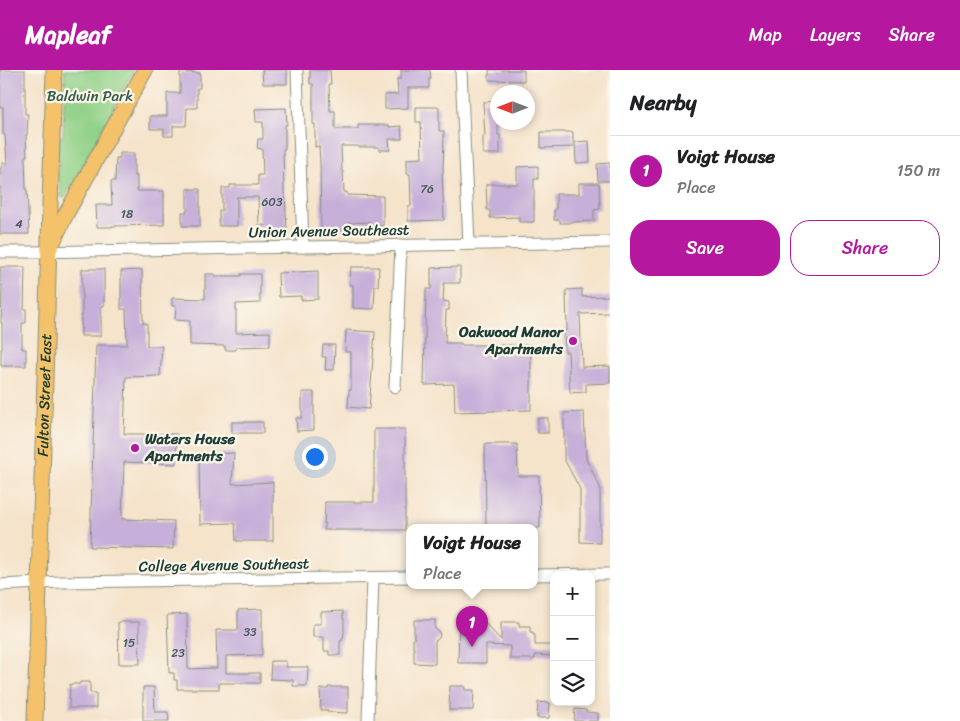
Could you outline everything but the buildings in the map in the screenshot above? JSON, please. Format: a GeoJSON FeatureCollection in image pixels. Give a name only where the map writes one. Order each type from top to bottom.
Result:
{"type":"FeatureCollection","features":[{"type":"Feature","properties":{"kind":"main road","name":"Fulton Street East"},"geometry":{"type":"LineString","coordinates":[[34,721],[54,70]]}},
{"type":"Feature","properties":{"kind":"main road"},"geometry":{"type":"LineString","coordinates":[[48,252],[65,216],[145,70]]}},
{"type":"Feature","properties":{"kind":"street"},"geometry":{"type":"LineString","coordinates":[[297,70],[303,246]]}},
{"type":"Feature","properties":{"kind":"street"},"geometry":{"type":"LineString","coordinates":[[461,70],[469,244]]}},
{"type":"Feature","properties":{"kind":"street","name":"Union Avenue Southeast"},"geometry":{"type":"LineString","coordinates":[[0,252],[610,242]]}},
{"type":"Feature","properties":{"kind":"street"},"geometry":{"type":"LineString","coordinates":[[395,387],[401,245]]}},
{"type":"Feature","properties":{"kind":"street"},"geometry":{"type":"LineString","coordinates":[[538,575],[610,574]]}},
{"type":"Feature","properties":{"kind":"street","name":"College Avenue Southeast"},"geometry":{"type":"LineString","coordinates":[[0,585],[62,582],[406,577]]}},
{"type":"Feature","properties":{"kind":"street"},"geometry":{"type":"LineString","coordinates":[[368,721],[373,578]]}},
{"type":"Feature","properties":{"kind":"green space","name":"Baldwin Park"},"geometry":{"type":"Polygon","coordinates":[[[65,70],[134,70],[65,198],[60,197],[58,175],[59,137],[63,137],[65,70]]]}},
{"type":"Feature","properties":{"kind":"place","name":"Oakwood Manor Apartments"},"geometry":{"type":"Point","coordinates":[573,341]}},
{"type":"Feature","properties":{"kind":"place","name":"Waters House Apartments"},"geometry":{"type":"Point","coordinates":[135,448]}},
{"type":"Feature","properties":{"kind":"place","name":"Voigt House"},"geometry":{"type":"Point","coordinates":[472,647]}}]}
